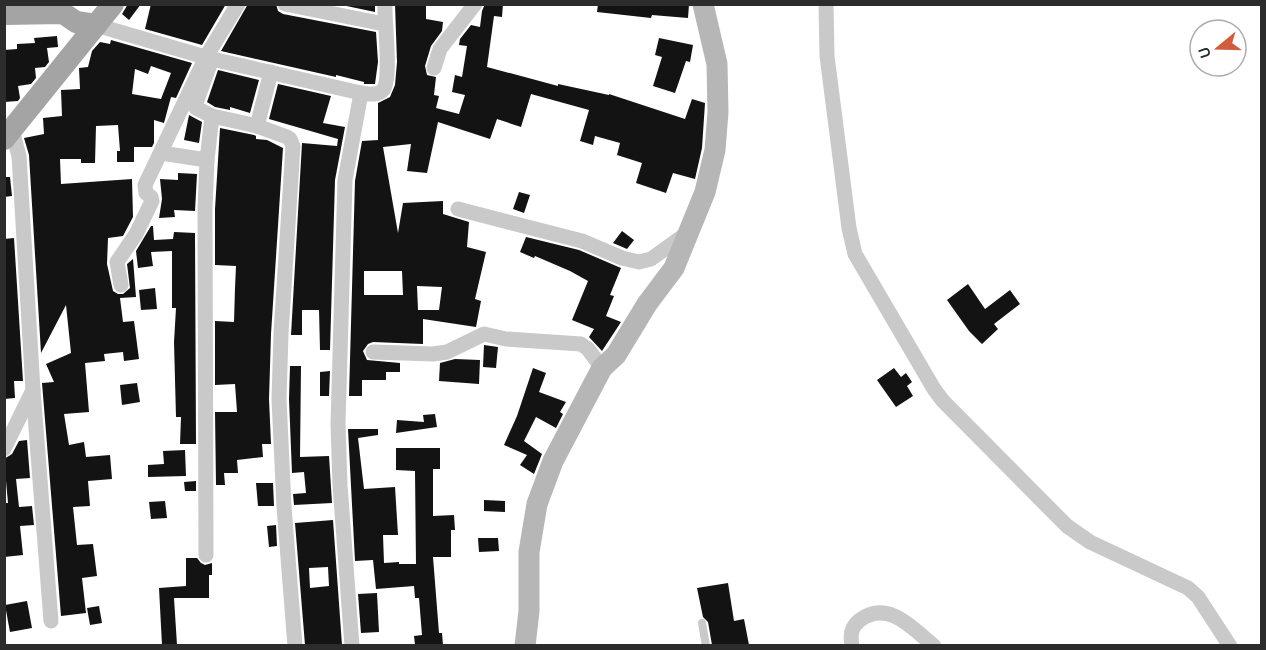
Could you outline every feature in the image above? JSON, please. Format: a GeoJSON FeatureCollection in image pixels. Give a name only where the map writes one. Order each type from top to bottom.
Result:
{"type":"FeatureCollection","features":[{"type":"Feature","properties":{"kind":"main road"},"geometry":{"type":"LineString","coordinates":[[8,134],[86,24],[113,4]]}},
{"type":"Feature","properties":{"kind":"main road"},"geometry":{"type":"LineString","coordinates":[[4,14],[63,13],[86,24]]}},
{"type":"Feature","properties":{"kind":"main road"},"geometry":{"type":"LineString","coordinates":[[4,28],[63,27],[86,24]]}},
{"type":"Feature","properties":{"kind":"street"},"geometry":{"type":"LineString","coordinates":[[121,285],[117,262],[151,203],[145,185],[165,154],[209,58],[238,4]]}},
{"type":"Feature","properties":{"kind":"street"},"geometry":{"type":"LineString","coordinates":[[285,4],[384,24]]}},
{"type":"Feature","properties":{"kind":"street"},"geometry":{"type":"LineString","coordinates":[[86,24],[209,58],[361,93],[375,94],[383,90],[386,84],[388,62],[384,24],[385,4]]}},
{"type":"Feature","properties":{"kind":"street"},"geometry":{"type":"LineString","coordinates":[[434,68],[440,49],[475,4]]}},
{"type":"Feature","properties":{"kind":"street"},"geometry":{"type":"LineString","coordinates":[[525,645],[529,611],[529,552],[537,504],[553,461],[602,369],[616,355],[647,304],[674,268],[705,192],[715,150],[718,112],[717,64],[703,4]]}},
{"type":"Feature","properties":{"kind":"street"},"geometry":{"type":"LineString","coordinates":[[826,4],[827,56],[849,228],[855,254],[934,389],[943,401],[1067,526],[1090,542],[1188,588],[1198,597],[1230,645]]}},
{"type":"Feature","properties":{"kind":"street"},"geometry":{"type":"LineString","coordinates":[[209,58],[195,106],[199,111],[257,126],[287,137],[292,146],[279,399],[284,507],[295,645]]}},
{"type":"Feature","properties":{"kind":"street"},"geometry":{"type":"LineString","coordinates":[[257,126],[271,72]]}},
{"type":"Feature","properties":{"kind":"street"},"geometry":{"type":"LineString","coordinates":[[352,645],[340,485],[338,424],[345,180],[361,93]]}},
{"type":"Feature","properties":{"kind":"street"},"geometry":{"type":"LineString","coordinates":[[206,555],[205,209],[212,116]]}},
{"type":"Feature","properties":{"kind":"street"},"geometry":{"type":"LineString","coordinates":[[8,134],[19,156],[33,390],[51,621]]}},
{"type":"Feature","properties":{"kind":"street"},"geometry":{"type":"LineString","coordinates":[[165,154],[207,160]]}},
{"type":"Feature","properties":{"kind":"street"},"geometry":{"type":"LineString","coordinates":[[458,209],[582,241],[622,258],[639,262],[651,259],[690,231]]}},
{"type":"Feature","properties":{"kind":"street"},"geometry":{"type":"LineString","coordinates":[[373,352],[427,354],[447,352],[484,334],[506,339],[581,344],[588,349],[602,369]]}},
{"type":"Feature","properties":{"kind":"street"},"geometry":{"type":"LineString","coordinates":[[4,449],[33,390]]}},
{"type":"Feature","properties":{"kind":"street"},"geometry":{"type":"LineString","coordinates":[[852,645],[850,635],[854,625],[873,613],[886,613],[897,616],[934,645]]}},
{"type":"Feature","properties":{"kind":"lane"},"geometry":{"type":"LineString","coordinates":[[702,623],[706,645]]}},
{"type":"Feature","properties":{"kind":"building"},"geometry":{"type":"Polygon","coordinates":[[[128,4],[141,4],[129,20],[122,14],[128,4]]]}},
{"type":"Feature","properties":{"kind":"building"},"geometry":{"type":"Polygon","coordinates":[[[151,4],[226,4],[202,45],[145,29],[151,4]]]}},
{"type":"Feature","properties":{"kind":"building"},"geometry":{"type":"Polygon","coordinates":[[[248,4],[276,4],[278,11],[283,14],[376,32],[378,62],[375,84],[364,84],[364,82],[336,75],[336,77],[221,51],[248,4]]]}},
{"type":"Feature","properties":{"kind":"building"},"geometry":{"type":"Polygon","coordinates":[[[337,4],[375,4],[375,12],[337,4]]]}},
{"type":"Feature","properties":{"kind":"building"},"geometry":{"type":"Polygon","coordinates":[[[395,4],[426,4],[426,19],[443,22],[442,31],[431,46],[425,66],[427,75],[436,77],[434,95],[439,96],[436,108],[459,114],[465,95],[452,92],[455,75],[462,77],[467,46],[459,45],[460,39],[471,25],[480,27],[485,4],[503,4],[502,17],[494,16],[487,67],[558,86],[558,84],[609,94],[685,119],[692,99],[705,103],[702,148],[695,179],[673,173],[666,193],[636,183],[642,163],[617,155],[620,143],[595,136],[593,145],[580,141],[589,110],[531,94],[521,127],[497,119],[490,139],[438,122],[427,173],[407,171],[411,144],[383,147],[398,233],[403,203],[443,201],[443,214],[469,222],[467,247],[486,252],[475,299],[481,301],[476,327],[423,319],[423,344],[373,342],[368,344],[363,351],[367,360],[400,363],[400,372],[386,372],[386,380],[362,380],[362,396],[349,396],[355,181],[362,141],[378,140],[378,103],[390,97],[395,85],[397,62],[395,4]],[[364,271],[364,295],[403,295],[402,271],[364,271]],[[417,286],[418,310],[439,310],[442,287],[417,286]]]}},
{"type":"Feature","properties":{"kind":"building"},"geometry":{"type":"Polygon","coordinates":[[[598,4],[689,4],[688,18],[652,15],[651,18],[597,12],[598,4]]]}},
{"type":"Feature","properties":{"kind":"building"},"geometry":{"type":"Polygon","coordinates":[[[57,36],[58,47],[47,48],[49,62],[45,67],[35,68],[36,78],[31,84],[18,86],[20,98],[18,101],[4,102],[4,50],[17,49],[17,44],[35,43],[34,38],[57,36]]]}},
{"type":"Feature","properties":{"kind":"building"},"geometry":{"type":"Polygon","coordinates":[[[659,38],[693,45],[690,62],[686,61],[675,93],[653,86],[662,57],[655,55],[659,38]]]}},
{"type":"Feature","properties":{"kind":"building"},"geometry":{"type":"Polygon","coordinates":[[[111,40],[192,63],[176,98],[171,97],[164,123],[154,120],[152,147],[134,147],[134,162],[117,162],[117,151],[120,151],[118,125],[96,126],[95,163],[81,163],[81,159],[60,159],[61,184],[132,179],[133,217],[123,236],[108,238],[107,264],[113,291],[123,294],[130,288],[127,264],[133,259],[136,297],[120,298],[123,322],[134,321],[139,359],[124,361],[123,352],[104,354],[105,361],[85,363],[89,412],[64,414],[69,445],[84,442],[86,457],[110,455],[112,479],[88,481],[90,506],[73,507],[77,545],[93,544],[97,576],[82,578],[86,613],[61,616],[42,383],[54,382],[46,364],[71,353],[66,305],[41,353],[29,155],[24,138],[44,134],[43,118],[62,116],[61,90],[80,89],[79,68],[88,67],[92,51],[100,42],[110,44],[111,40]],[[151,66],[148,74],[135,69],[132,94],[161,99],[171,73],[151,66]]]}},
{"type":"Feature","properties":{"kind":"building"},"geometry":{"type":"Polygon","coordinates":[[[218,70],[259,80],[250,113],[230,107],[230,110],[215,107],[207,102],[218,70]]]}},
{"type":"Feature","properties":{"kind":"building"},"geometry":{"type":"Polygon","coordinates":[[[278,84],[331,96],[323,123],[345,127],[335,180],[330,350],[320,350],[319,310],[302,310],[302,335],[291,335],[302,143],[337,146],[338,139],[269,119],[278,84]]]}},
{"type":"Feature","properties":{"kind":"building"},"geometry":{"type":"Polygon","coordinates":[[[189,115],[202,122],[199,143],[184,140],[189,115]]]}},
{"type":"Feature","properties":{"kind":"building"},"geometry":{"type":"Polygon","coordinates":[[[220,128],[254,135],[256,139],[267,140],[283,148],[271,334],[269,399],[271,444],[262,444],[263,457],[237,460],[238,473],[224,473],[225,485],[216,485],[215,412],[237,412],[235,384],[215,385],[215,321],[234,322],[236,266],[215,265],[215,209],[220,128]]]}},
{"type":"Feature","properties":{"kind":"building"},"geometry":{"type":"Polygon","coordinates":[[[178,173],[197,174],[195,211],[174,210],[175,217],[159,218],[162,199],[160,179],[178,180],[178,173]]]}},
{"type":"Feature","properties":{"kind":"building"},"geometry":{"type":"Polygon","coordinates":[[[4,177],[10,177],[12,196],[4,197],[4,177]]]}},
{"type":"Feature","properties":{"kind":"building"},"geometry":{"type":"Polygon","coordinates":[[[519,192],[530,195],[524,213],[513,209],[519,192]]]}},
{"type":"Feature","properties":{"kind":"building"},"geometry":{"type":"Polygon","coordinates":[[[153,226],[154,240],[173,239],[174,232],[195,233],[196,444],[180,444],[181,417],[176,417],[174,342],[176,308],[172,308],[172,251],[151,252],[153,266],[138,268],[136,251],[153,226]]]}},
{"type":"Feature","properties":{"kind":"building"},"geometry":{"type":"Polygon","coordinates":[[[622,231],[634,240],[627,249],[613,243],[622,231]]]}},
{"type":"Feature","properties":{"kind":"building"},"geometry":{"type":"Polygon","coordinates":[[[526,237],[579,250],[621,268],[610,295],[614,296],[606,316],[621,322],[602,351],[589,337],[594,329],[572,320],[588,281],[535,256],[534,258],[520,252],[526,237]]]}},
{"type":"Feature","properties":{"kind":"building"},"geometry":{"type":"Polygon","coordinates":[[[14,238],[23,381],[14,381],[15,398],[4,399],[4,239],[14,238]]]}},
{"type":"Feature","properties":{"kind":"building"},"geometry":{"type":"Polygon","coordinates":[[[968,284],[985,309],[1010,290],[1020,304],[994,324],[998,329],[982,344],[969,331],[947,300],[968,284]]]}},
{"type":"Feature","properties":{"kind":"building"},"geometry":{"type":"Polygon","coordinates":[[[155,288],[157,309],[141,310],[139,290],[155,288]]]}},
{"type":"Feature","properties":{"kind":"building"},"geometry":{"type":"Polygon","coordinates":[[[484,345],[498,347],[496,368],[483,367],[484,345]]]}},
{"type":"Feature","properties":{"kind":"building"},"geometry":{"type":"Polygon","coordinates":[[[455,359],[480,360],[479,384],[439,381],[440,363],[455,359]]]}},
{"type":"Feature","properties":{"kind":"building"},"geometry":{"type":"Polygon","coordinates":[[[290,366],[301,366],[300,457],[329,456],[332,503],[294,505],[293,494],[306,493],[304,472],[292,473],[290,366]]]}},
{"type":"Feature","properties":{"kind":"building"},"geometry":{"type":"Polygon","coordinates":[[[533,368],[546,373],[539,392],[566,402],[560,412],[563,414],[556,428],[536,417],[524,441],[542,454],[534,474],[520,465],[527,455],[504,445],[517,416],[533,368]]]}},
{"type":"Feature","properties":{"kind":"building"},"geometry":{"type":"Polygon","coordinates":[[[894,368],[901,377],[906,373],[912,382],[907,386],[913,396],[896,407],[877,380],[894,368]]]}},
{"type":"Feature","properties":{"kind":"building"},"geometry":{"type":"Polygon","coordinates":[[[330,371],[329,396],[320,396],[320,372],[330,371]]]}},
{"type":"Feature","properties":{"kind":"building"},"geometry":{"type":"Polygon","coordinates":[[[137,383],[140,402],[122,405],[120,385],[137,383]]]}},
{"type":"Feature","properties":{"kind":"building"},"geometry":{"type":"Polygon","coordinates":[[[435,414],[437,427],[396,433],[397,420],[424,422],[423,415],[435,414]]]}},
{"type":"Feature","properties":{"kind":"building"},"geometry":{"type":"Polygon","coordinates":[[[348,429],[378,429],[378,435],[358,438],[364,489],[395,487],[398,535],[383,535],[384,563],[416,564],[415,471],[396,470],[396,448],[440,448],[440,469],[433,469],[433,516],[454,515],[455,530],[451,530],[451,557],[433,557],[439,633],[442,633],[443,645],[415,645],[414,636],[422,635],[419,598],[415,598],[414,586],[376,589],[373,560],[355,561],[348,429]]]}},
{"type":"Feature","properties":{"kind":"building"},"geometry":{"type":"Polygon","coordinates":[[[27,440],[30,478],[16,479],[19,507],[32,506],[34,525],[20,526],[23,555],[4,557],[4,503],[8,503],[4,459],[12,454],[19,441],[27,440]]]}},
{"type":"Feature","properties":{"kind":"building"},"geometry":{"type":"Polygon","coordinates":[[[185,450],[186,476],[148,477],[148,465],[164,464],[163,451],[185,450]]]}},
{"type":"Feature","properties":{"kind":"building"},"geometry":{"type":"Polygon","coordinates":[[[196,481],[196,491],[185,491],[184,482],[196,481]]]}},
{"type":"Feature","properties":{"kind":"building"},"geometry":{"type":"Polygon","coordinates":[[[256,483],[273,483],[274,506],[258,506],[256,483]]]}},
{"type":"Feature","properties":{"kind":"building"},"geometry":{"type":"Polygon","coordinates":[[[484,500],[505,501],[505,512],[484,511],[484,500]]]}},
{"type":"Feature","properties":{"kind":"building"},"geometry":{"type":"Polygon","coordinates":[[[165,501],[167,518],[151,519],[149,502],[165,501]]]}},
{"type":"Feature","properties":{"kind":"building"},"geometry":{"type":"Polygon","coordinates":[[[333,520],[342,645],[305,645],[295,523],[333,520]],[[328,567],[309,568],[310,588],[329,586],[328,567]]]}},
{"type":"Feature","properties":{"kind":"building"},"geometry":{"type":"Polygon","coordinates":[[[276,525],[277,546],[269,547],[267,526],[276,525]]]}},
{"type":"Feature","properties":{"kind":"building"},"geometry":{"type":"Polygon","coordinates":[[[478,538],[498,538],[499,551],[479,552],[478,538]]]}},
{"type":"Feature","properties":{"kind":"building"},"geometry":{"type":"Polygon","coordinates":[[[186,558],[197,558],[205,565],[212,563],[212,575],[209,575],[209,598],[174,598],[177,645],[162,645],[159,588],[186,586],[186,558]]]}},
{"type":"Feature","properties":{"kind":"building"},"geometry":{"type":"Polygon","coordinates":[[[728,583],[734,621],[744,619],[749,645],[712,645],[708,622],[703,617],[697,588],[728,583]]]}},
{"type":"Feature","properties":{"kind":"building"},"geometry":{"type":"Polygon","coordinates":[[[377,593],[379,632],[361,633],[358,594],[377,593]]]}},
{"type":"Feature","properties":{"kind":"building"},"geometry":{"type":"Polygon","coordinates":[[[27,601],[32,628],[10,632],[5,605],[27,601]]]}},
{"type":"Feature","properties":{"kind":"building"},"geometry":{"type":"Polygon","coordinates":[[[99,606],[102,623],[90,625],[87,608],[99,606]]]}}]}
